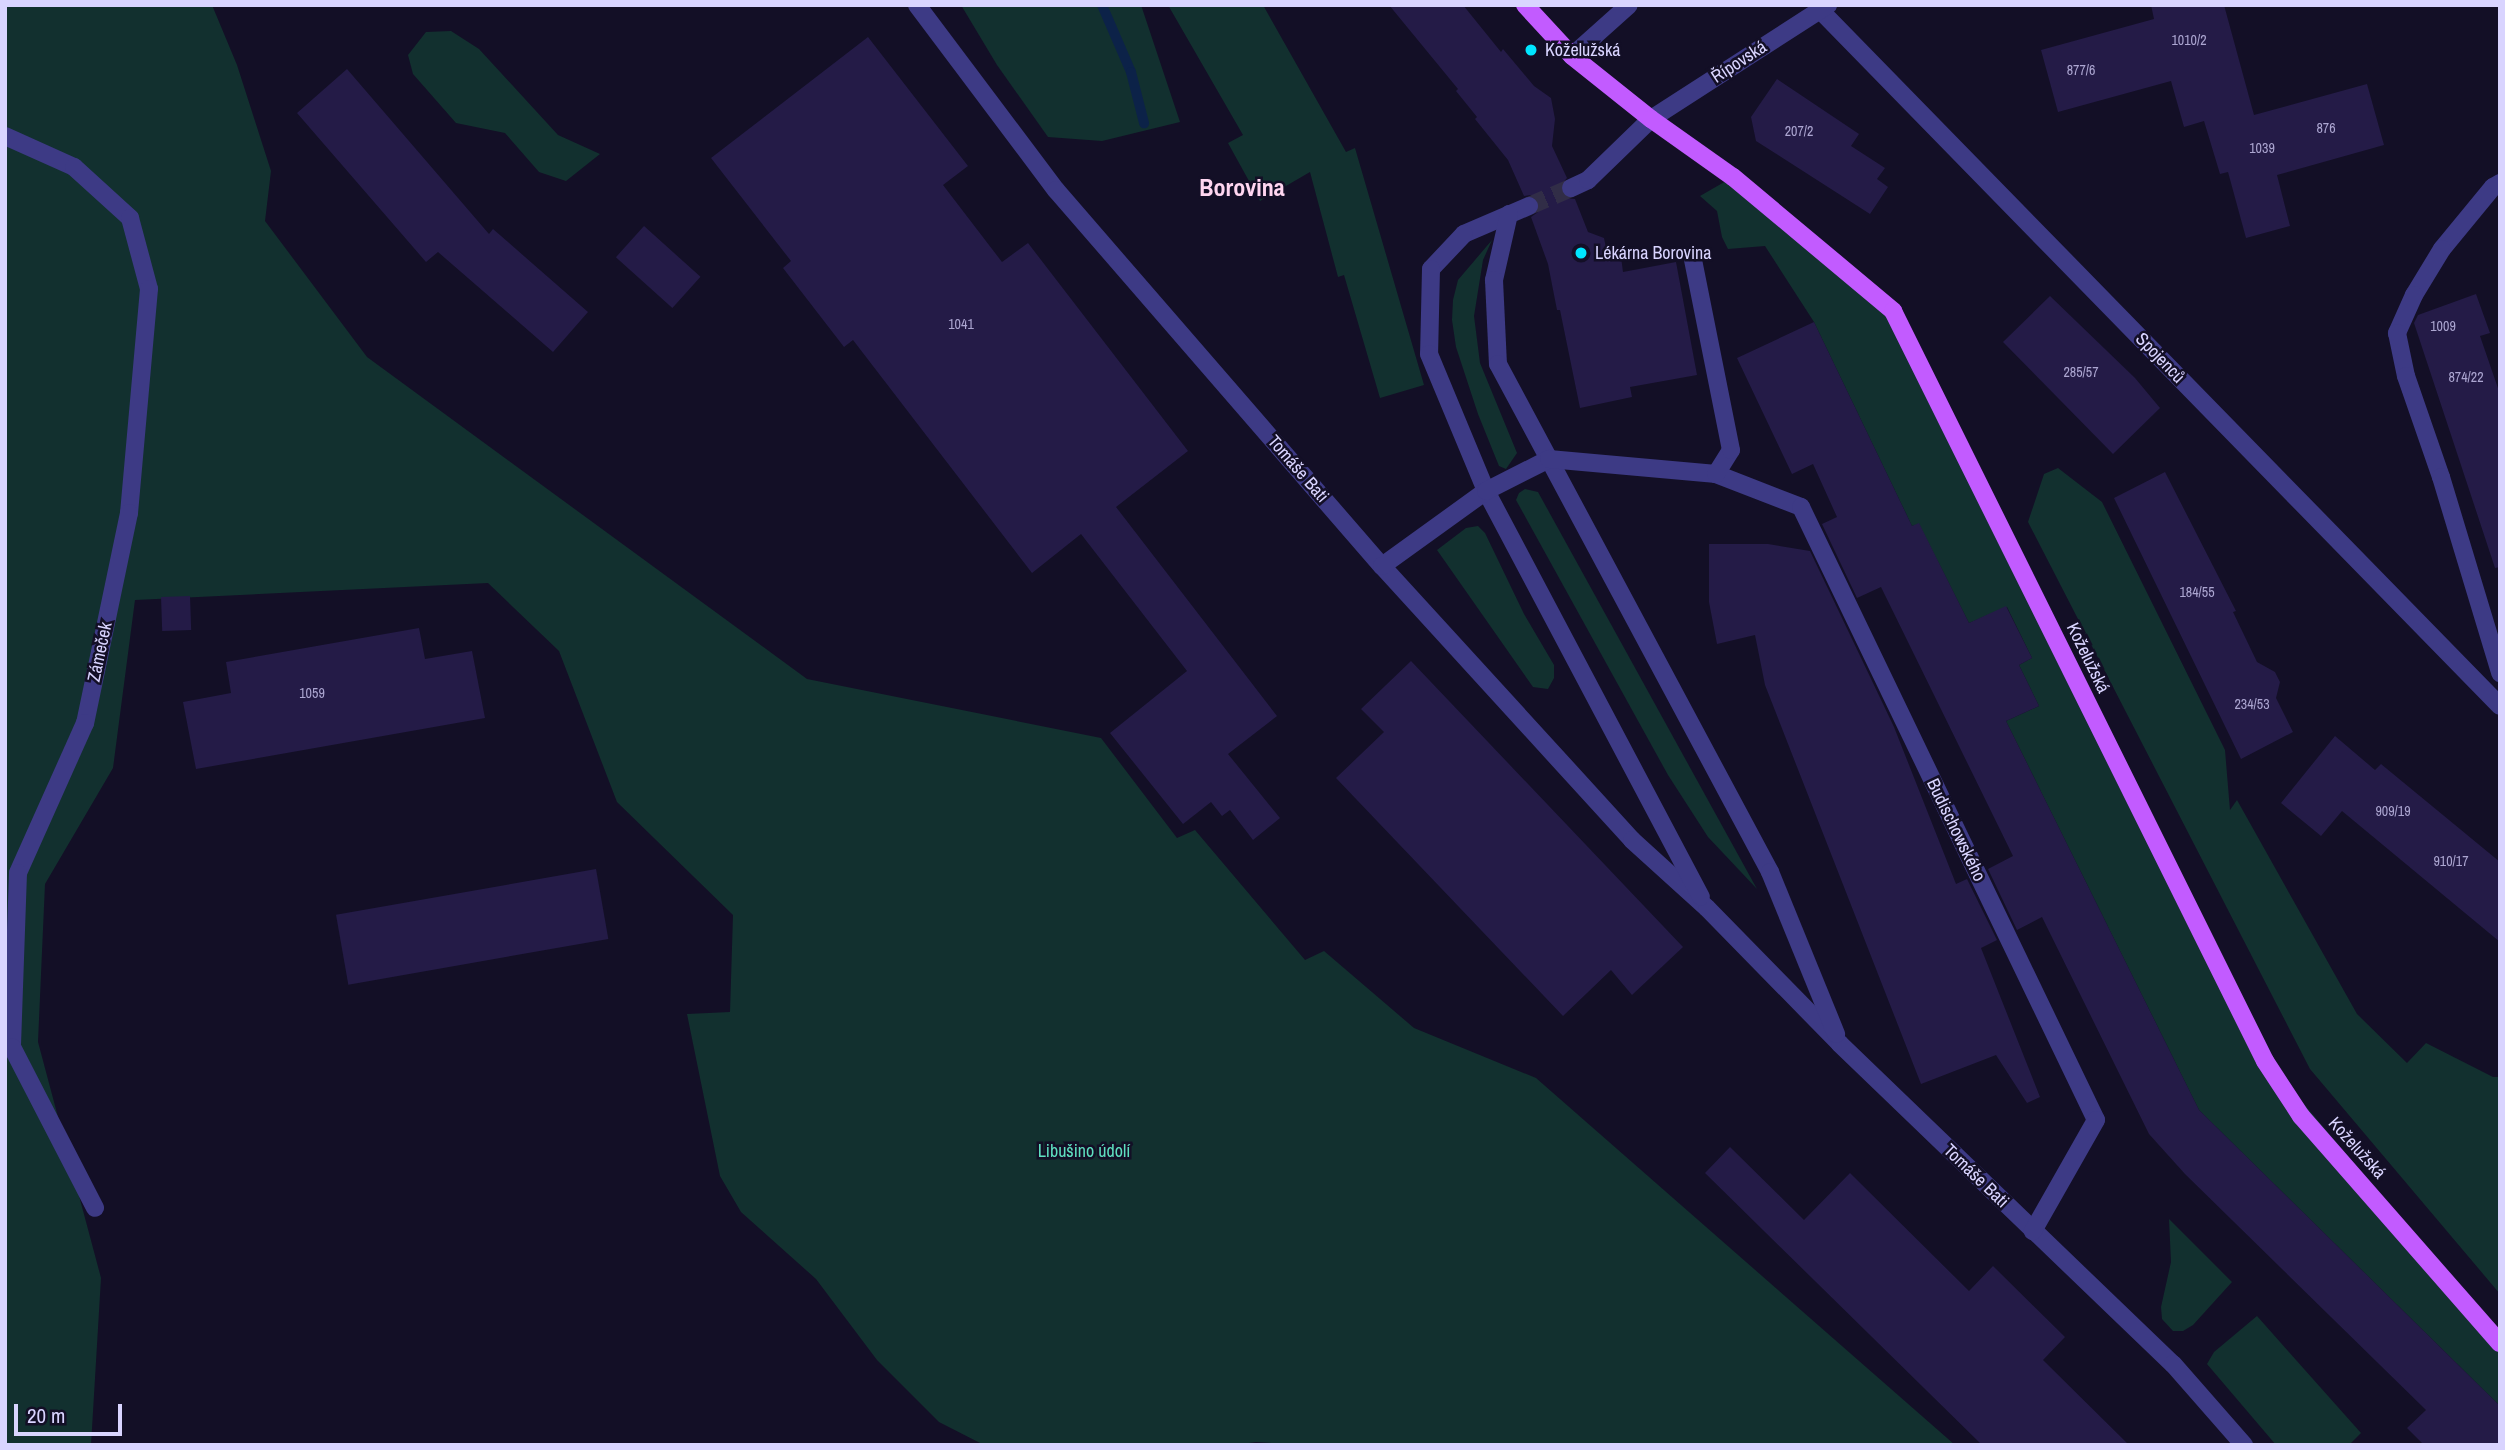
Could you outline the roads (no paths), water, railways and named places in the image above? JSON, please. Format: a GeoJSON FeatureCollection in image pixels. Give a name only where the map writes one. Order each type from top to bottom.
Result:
{"type":"FeatureCollection","features":[{"type":"Feature","properties":{"kind":"main road","name":"Koželužská"},"geometry":{"type":"LineString","coordinates":[[1525,5],[1572,56],[1651,119],[1733,177],[1893,311],[2265,1061],[2301,1116],[2500,1343]]}},
{"type":"Feature","properties":{"kind":"street","name":"Tomáše Bati"},"geometry":{"type":"LineString","coordinates":[[917,5],[1056,190],[1382,566],[1632,840],[1707,908],[1840,1044],[2173,1364],[2244,1445]]}},
{"type":"Feature","properties":{"kind":"street"},"geometry":{"type":"LineString","coordinates":[[1572,56],[1629,5]]}},
{"type":"Feature","properties":{"kind":"street","name":"Řípovská"},"geometry":{"type":"LineString","coordinates":[[1651,119],[1824,8]]}},
{"type":"Feature","properties":{"kind":"street","name":"Spojenců"},"geometry":{"type":"LineString","coordinates":[[1824,8],[2500,706]]}},
{"type":"Feature","properties":{"kind":"street"},"geometry":{"type":"LineString","coordinates":[[1571,188],[1588,180],[1651,119]]}},
{"type":"Feature","properties":{"kind":"street","name":"Zámeček"},"geometry":{"type":"LineString","coordinates":[[5,136],[74,167],[130,218],[149,289],[129,513],[85,723],[19,873],[12,1047],[95,1208]]}},
{"type":"Feature","properties":{"kind":"street"},"geometry":{"type":"LineString","coordinates":[[2500,183],[2493,187],[2442,249],[2414,295],[2397,333],[2406,376],[2441,477],[2500,673]]}},
{"type":"Feature","properties":{"kind":"street","name":"Tomáše Bati"},"geometry":{"type":"LineString","coordinates":[[1530,206],[1464,234],[1431,270],[1429,354],[1486,491],[1707,908]]}},
{"type":"Feature","properties":{"kind":"street"},"geometry":{"type":"LineString","coordinates":[[1509,214],[1494,279],[1498,364],[1770,872],[1840,1044]]}},
{"type":"Feature","properties":{"kind":"street"},"geometry":{"type":"LineString","coordinates":[[1382,566],[1486,491],[1549,459],[1716,474],[1731,450],[1693,260]]}},
{"type":"Feature","properties":{"kind":"street","name":"Budischowského"},"geometry":{"type":"LineString","coordinates":[[1716,474],[1801,507],[2096,1120],[2033,1231]]}},
{"type":"Feature","properties":{"kind":"waterway"},"geometry":{"type":"LineString","coordinates":[[1102,5],[1131,72],[1144,123]]}},
{"type":"Feature","properties":{"kind":"tunnel"},"geometry":{"type":"LineString","coordinates":[[1529,206],[1571,188]]}},
{"type":"Feature","properties":{"kind":"place","name":"Koželužská"},"geometry":{"type":"Point","coordinates":[1531,50]}},
{"type":"Feature","properties":{"kind":"place","name":"Lékárna Borovina"},"geometry":{"type":"Point","coordinates":[1581,253]}},
{"type":"Feature","properties":{"kind":"district","name":"Borovina"},"geometry":{"type":"Point","coordinates":[1242,188]}},
{"type":"Feature","properties":{"kind":"park label","name":"Libušino údolí"},"geometry":{"type":"Point","coordinates":[1084,1151]}}]}
